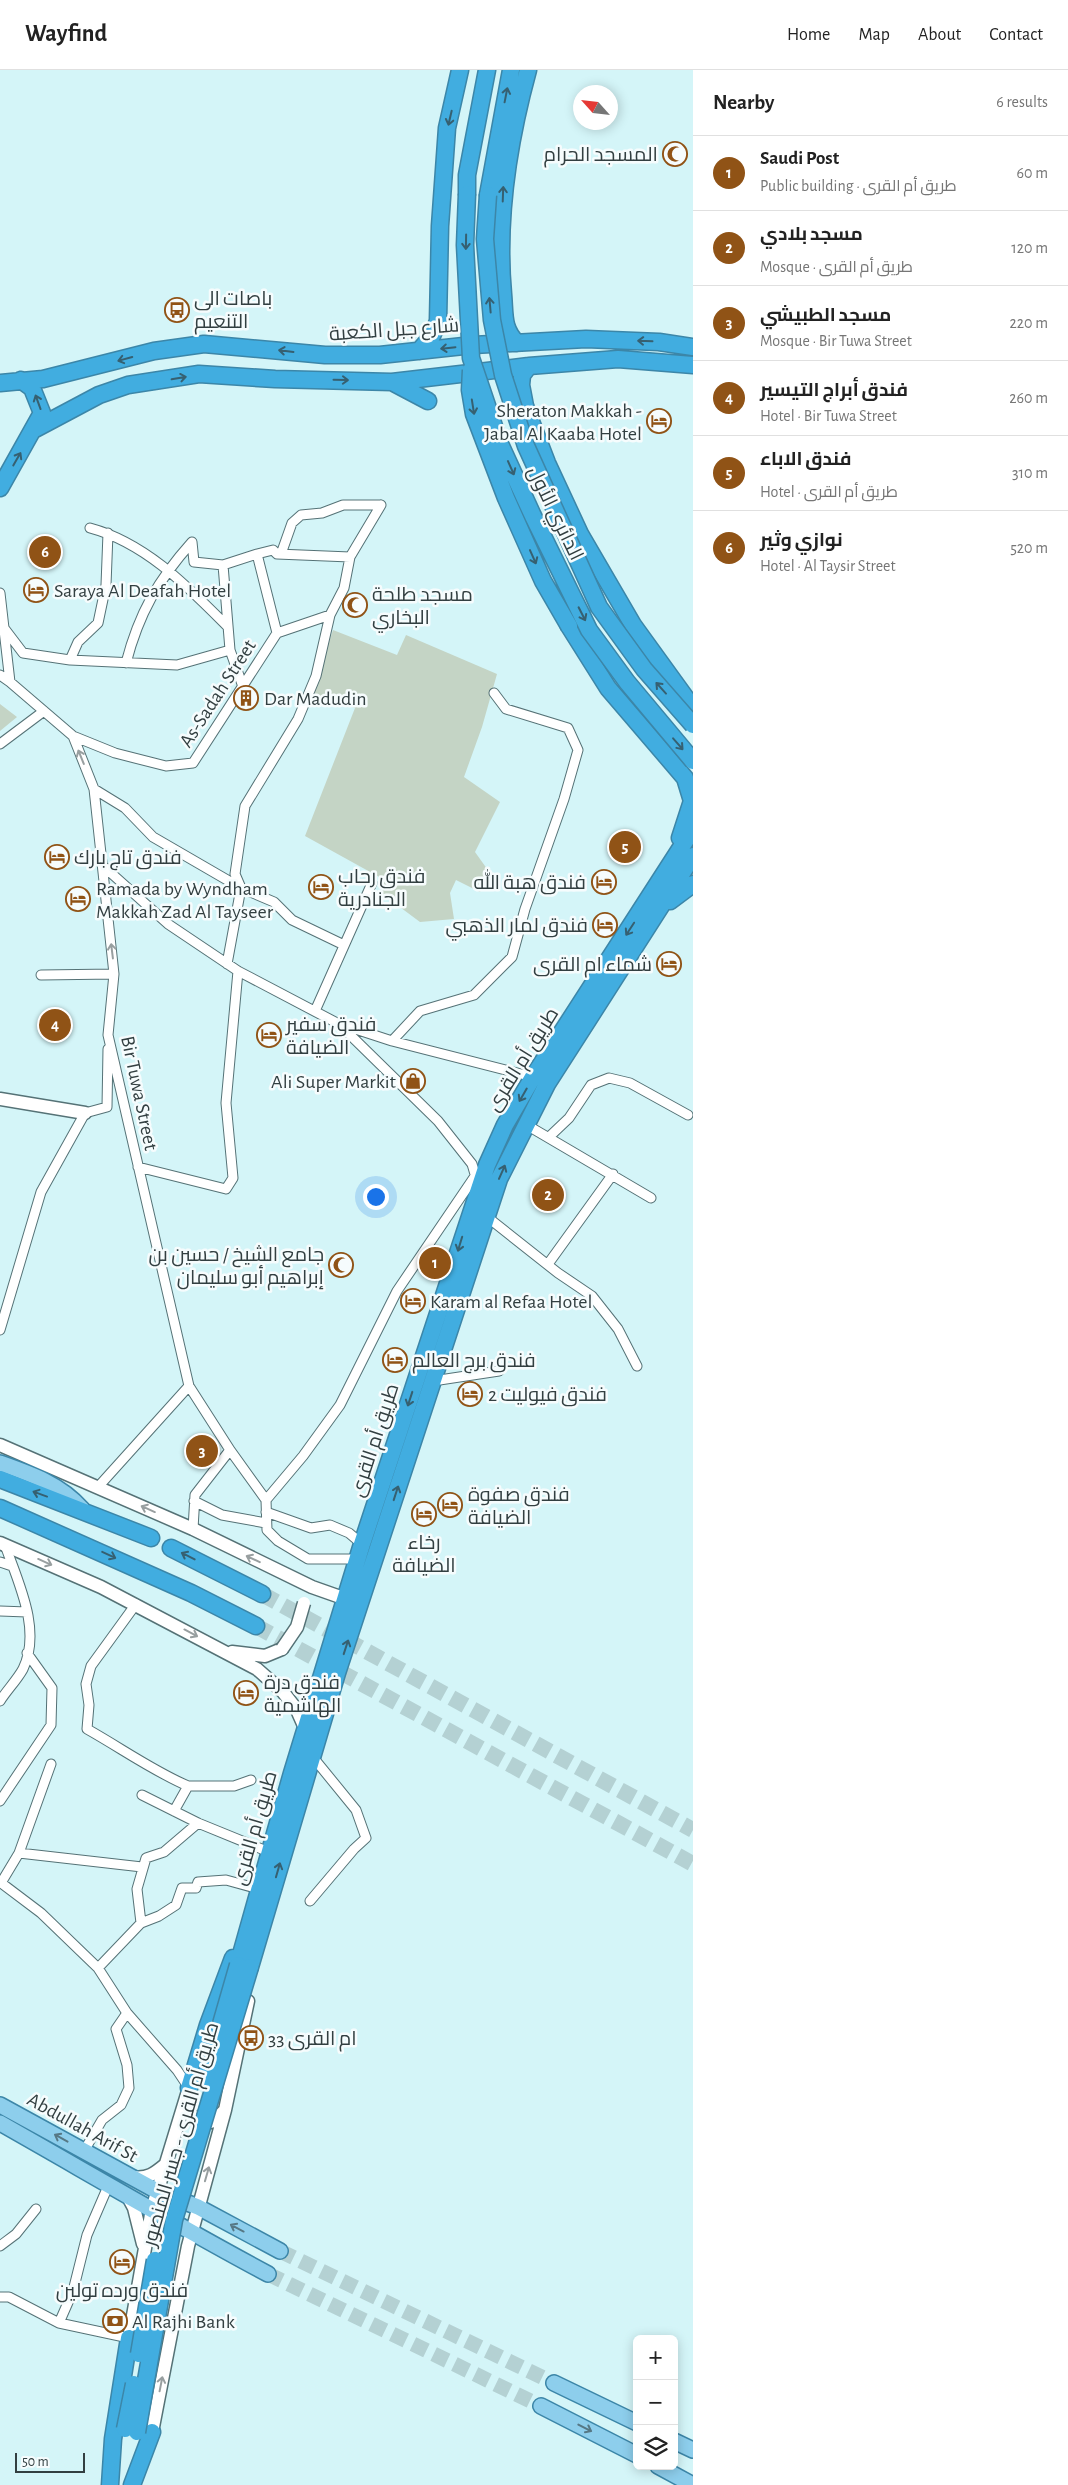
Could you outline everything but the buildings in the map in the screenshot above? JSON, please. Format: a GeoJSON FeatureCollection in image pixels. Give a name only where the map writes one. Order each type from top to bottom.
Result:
{"type":"FeatureCollection","features":[{"type":"Feature","properties":{"kind":"highway"},"geometry":{"type":"LineString","coordinates":[[419,351],[432,336],[438,321],[440,226],[447,128],[460,70]]}},
{"type":"Feature","properties":{"kind":"highway","name":"الدائري الأول"},"geometry":{"type":"LineString","coordinates":[[487,70],[467,175],[465,246],[471,358],[500,444],[589,630],[627,682],[693,761]]}},
{"type":"Feature","properties":{"kind":"highway","name":"الدائري الأول"},"geometry":{"type":"LineString","coordinates":[[512,70],[488,195],[485,239],[492,320],[503,375],[526,446],[599,607],[644,669],[693,725]]}},
{"type":"Feature","properties":{"kind":"highway"},"geometry":{"type":"LineString","coordinates":[[517,343],[506,332],[500,264],[502,210],[504,183],[517,111],[528,70]]}},
{"type":"Feature","properties":{"kind":"highway","name":"شارع جبل الكعبة"},"geometry":{"type":"LineString","coordinates":[[0,383],[43,378],[154,351],[204,344],[325,356],[380,355],[473,345],[586,339],[659,342],[693,347]]}},
{"type":"Feature","properties":{"kind":"highway"},"geometry":{"type":"LineString","coordinates":[[471,358],[470,390],[474,414],[506,498],[544,581],[569,626],[608,688],[685,778],[692,801],[685,829],[652,908]]}},
{"type":"Feature","properties":{"kind":"highway"},"geometry":{"type":"LineString","coordinates":[[35,429],[99,395],[128,385],[199,374],[275,379],[392,382],[530,366],[618,359],[693,365]]}},
{"type":"Feature","properties":{"kind":"highway"},"geometry":{"type":"LineString","coordinates":[[530,366],[522,375],[520,385],[525,406],[547,463],[580,534],[633,625],[693,708]]}},
{"type":"Feature","properties":{"kind":"highway"},"geometry":{"type":"LineString","coordinates":[[0,488],[35,429],[42,413],[32,388],[20,380]]}},
{"type":"Feature","properties":{"kind":"highway"},"geometry":{"type":"LineString","coordinates":[[392,382],[428,401]]}},
{"type":"Feature","properties":{"kind":"highway","name":"طريق أم القرى"},"geometry":{"type":"LineString","coordinates":[[244,1966],[263,1893],[312,1756],[499,1179],[525,1124],[547,1084],[652,908],[693,829]]}},
{"type":"Feature","properties":{"kind":"highway","name":"طريق أم القرى"},"geometry":{"type":"LineString","coordinates":[[263,1893],[269,1852],[305,1728],[477,1182],[533,1077],[652,908],[693,856]]}},
{"type":"Feature","properties":{"kind":"highway"},"geometry":{"type":"LineString","coordinates":[[652,908],[693,884]]}},
{"type":"Feature","properties":{"kind":"highway"},"geometry":{"type":"LineString","coordinates":[[477,1182],[486,1216]]}},
{"type":"Feature","properties":{"kind":"highway"},"geometry":{"type":"LineString","coordinates":[[0,1479],[82,1509],[151,1538]]}},
{"type":"Feature","properties":{"kind":"highway"},"geometry":{"type":"LineString","coordinates":[[0,1508],[191,1593],[256,1626]]}},
{"type":"Feature","properties":{"kind":"highway"},"geometry":{"type":"LineString","coordinates":[[172,1548],[262,1594]]}},
{"type":"Feature","properties":{"kind":"highway"},"geometry":{"type":"LineString","coordinates":[[248,2001],[263,1893]]}},
{"type":"Feature","properties":{"kind":"highway"},"geometry":{"type":"LineString","coordinates":[[187,2095],[208,2025],[263,1893]]}},
{"type":"Feature","properties":{"kind":"highway","name":"طريق أم القرى - جسر المنصور"},"geometry":{"type":"LineString","coordinates":[[138,2431],[174,2220],[244,1966]]}},
{"type":"Feature","properties":{"kind":"highway"},"geometry":{"type":"LineString","coordinates":[[111,2485],[113,2439],[129,2338]]}},
{"type":"Feature","properties":{"kind":"highway"},"geometry":{"type":"LineString","coordinates":[[111,2485],[138,2431]]}},
{"type":"Feature","properties":{"kind":"highway"},"geometry":{"type":"LineString","coordinates":[[132,2485],[138,2431]]}},
{"type":"Feature","properties":{"kind":"main road"},"geometry":{"type":"LineString","coordinates":[[0,1463],[44,1479],[71,1497],[82,1509]]}},
{"type":"Feature","properties":{"kind":"main road","name":"Abdullah Arif St"},"geometry":{"type":"LineString","coordinates":[[0,2105],[157,2191],[198,2207],[280,2251]]}},
{"type":"Feature","properties":{"kind":"main road"},"geometry":{"type":"LineString","coordinates":[[0,2123],[109,2184],[191,2234],[268,2274]]}},
{"type":"Feature","properties":{"kind":"main road"},"geometry":{"type":"LineString","coordinates":[[554,2384],[633,2421]]}},
{"type":"Feature","properties":{"kind":"main road"},"geometry":{"type":"LineString","coordinates":[[541,2406],[633,2454]]}},
{"type":"Feature","properties":{"kind":"main road"},"geometry":{"type":"LineString","coordinates":[[678,2443],[693,2450]]}},
{"type":"Feature","properties":{"kind":"main road"},"geometry":{"type":"LineString","coordinates":[[665,2470],[693,2485]]}},
{"type":"Feature","properties":{"kind":"street"},"geometry":{"type":"LineString","coordinates":[[227,964],[241,888],[235,874],[245,806],[298,719],[316,676],[330,615],[344,588],[350,557],[381,505],[343,505],[322,513],[301,515],[292,523],[281,554]]}},
{"type":"Feature","properties":{"kind":"street"},"geometry":{"type":"LineString","coordinates":[[90,528],[108,533],[168,569],[228,627]]}},
{"type":"Feature","properties":{"kind":"street"},"geometry":{"type":"LineString","coordinates":[[70,660],[78,642],[98,623],[106,585],[108,533]]}},
{"type":"Feature","properties":{"kind":"street"},"geometry":{"type":"LineString","coordinates":[[126,663],[132,639],[146,606],[168,569],[192,542],[194,562],[223,565],[273,550],[281,554],[350,557]]}},
{"type":"Feature","properties":{"kind":"street"},"geometry":{"type":"LineString","coordinates":[[257,554],[277,634]]}},
{"type":"Feature","properties":{"kind":"street"},"geometry":{"type":"LineString","coordinates":[[223,565],[230,650],[242,684]]}},
{"type":"Feature","properties":{"kind":"street"},"geometry":{"type":"LineString","coordinates":[[0,593],[10,682]]}},
{"type":"Feature","properties":{"kind":"street","name":"As-Sadah Street"},"geometry":{"type":"LineString","coordinates":[[73,736],[115,753],[166,766],[193,763],[242,684],[277,634],[330,615]]}},
{"type":"Feature","properties":{"kind":"street"},"geometry":{"type":"LineString","coordinates":[[4,628],[22,653],[70,660],[177,666],[230,650]]}},
{"type":"Feature","properties":{"kind":"street","name":"Bir Tuwa Street"},"geometry":{"type":"LineString","coordinates":[[0,675],[73,736],[94,789],[114,974],[108,1035],[189,1386],[230,1450],[266,1500]]}},
{"type":"Feature","properties":{"kind":"street"},"geometry":{"type":"LineString","coordinates":[[392,1041],[420,1011],[474,995],[512,956],[525,909],[564,799],[578,750],[568,728],[506,709],[494,693]]}},
{"type":"Feature","properties":{"kind":"street"},"geometry":{"type":"LineString","coordinates":[[0,744],[44,710]]}},
{"type":"Feature","properties":{"kind":"street"},"geometry":{"type":"LineString","coordinates":[[94,789],[125,808],[153,837],[241,888],[274,902],[292,920],[344,945]]}},
{"type":"Feature","properties":{"kind":"street"},"geometry":{"type":"LineString","coordinates":[[102,865],[168,924],[227,964],[338,1023],[392,1041],[533,1077]]}},
{"type":"Feature","properties":{"kind":"street"},"geometry":{"type":"LineString","coordinates":[[315,1011],[372,883]]}},
{"type":"Feature","properties":{"kind":"street"},"geometry":{"type":"LineString","coordinates":[[138,1167],[226,1189],[233,1178],[226,1103],[238,971]]}},
{"type":"Feature","properties":{"kind":"street"},"geometry":{"type":"LineString","coordinates":[[41,975],[114,974]]}},
{"type":"Feature","properties":{"kind":"street"},"geometry":{"type":"LineString","coordinates":[[266,1512],[311,1528],[330,1525],[349,1533],[360,1551],[308,1559],[278,1542],[267,1530],[266,1523],[266,1512],[266,1500],[340,1405],[397,1291],[477,1182],[472,1164],[438,1121],[338,1023]]}},
{"type":"Feature","properties":{"kind":"street"},"geometry":{"type":"LineString","coordinates":[[0,1099],[85,1113],[107,1107],[108,1035]]}},
{"type":"Feature","properties":{"kind":"street"},"geometry":{"type":"LineString","coordinates":[[549,1137],[569,1118],[591,1086],[609,1078],[630,1082],[688,1115]]}},
{"type":"Feature","properties":{"kind":"street"},"geometry":{"type":"LineString","coordinates":[[0,1330],[41,1192],[85,1113]]}},
{"type":"Feature","properties":{"kind":"street"},"geometry":{"type":"LineString","coordinates":[[525,1124],[651,1198]]}},
{"type":"Feature","properties":{"kind":"street"},"geometry":{"type":"LineString","coordinates":[[548,1264],[613,1174]]}},
{"type":"Feature","properties":{"kind":"street"},"geometry":{"type":"LineString","coordinates":[[486,1216],[592,1296],[618,1329],[637,1366]]}},
{"type":"Feature","properties":{"kind":"street"},"geometry":{"type":"LineString","coordinates":[[432,1381],[499,1371]]}},
{"type":"Feature","properties":{"kind":"street"},"geometry":{"type":"LineString","coordinates":[[98,1487],[189,1386]]}},
{"type":"Feature","properties":{"kind":"street"},"geometry":{"type":"LineString","coordinates":[[1,1444],[193,1529],[283,1573],[346,1599]]}},
{"type":"Feature","properties":{"kind":"street"},"geometry":{"type":"LineString","coordinates":[[193,1529],[195,1495],[230,1450]]}},
{"type":"Feature","properties":{"kind":"street"},"geometry":{"type":"LineString","coordinates":[[194,1501],[222,1514],[266,1523]]}},
{"type":"Feature","properties":{"kind":"street"},"geometry":{"type":"LineString","coordinates":[[0,1701],[23,1669],[30,1642],[27,1612],[12,1566],[2,1544]]}},
{"type":"Feature","properties":{"kind":"street"},"geometry":{"type":"LineString","coordinates":[[2,1544],[136,1604],[257,1669],[284,1692],[297,1710],[305,1728]]}},
{"type":"Feature","properties":{"kind":"street"},"geometry":{"type":"LineString","coordinates":[[0,1562],[12,1566]]}},
{"type":"Feature","properties":{"kind":"street"},"geometry":{"type":"LineString","coordinates":[[225,1651],[266,1656],[282,1649],[297,1627],[304,1603],[300,1589],[283,1573]]}},
{"type":"Feature","properties":{"kind":"street"},"geometry":{"type":"LineString","coordinates":[[136,1604],[92,1666],[86,1684],[89,1705],[88,1729],[129,1752],[164,1776],[188,1786],[234,1786],[251,1780]]}},
{"type":"Feature","properties":{"kind":"street"},"geometry":{"type":"LineString","coordinates":[[0,1611],[27,1612]]}},
{"type":"Feature","properties":{"kind":"street"},"geometry":{"type":"LineString","coordinates":[[0,1801],[51,1725],[52,1688],[27,1653]]}},
{"type":"Feature","properties":{"kind":"street"},"geometry":{"type":"LineString","coordinates":[[310,1901],[354,1849],[366,1838],[356,1810],[312,1756]]}},
{"type":"Feature","properties":{"kind":"street"},"geometry":{"type":"LineString","coordinates":[[51,1764],[19,1853],[1,1883],[41,1912],[98,1968],[127,2012],[177,2070],[187,2095],[190,2115],[207,2123],[214,2120],[225,2110]]}},
{"type":"Feature","properties":{"kind":"street"},"geometry":{"type":"LineString","coordinates":[[174,1811],[188,1786]]}},
{"type":"Feature","properties":{"kind":"street"},"geometry":{"type":"LineString","coordinates":[[142,1795],[198,1823],[269,1852]]}},
{"type":"Feature","properties":{"kind":"street"},"geometry":{"type":"LineString","coordinates":[[141,1923],[136,1889],[146,1858],[164,1852],[198,1823]]}},
{"type":"Feature","properties":{"kind":"street"},"geometry":{"type":"LineString","coordinates":[[19,1853],[142,1867]]}},
{"type":"Feature","properties":{"kind":"street"},"geometry":{"type":"LineString","coordinates":[[98,1968],[141,1923],[159,1916],[176,1905],[182,1888],[196,1888],[198,1882],[226,1880],[263,1893]]}},
{"type":"Feature","properties":{"kind":"street"},"geometry":{"type":"LineString","coordinates":[[138,2431],[179,2289],[191,2234],[225,2110],[248,2001]]}},
{"type":"Feature","properties":{"kind":"street"},"geometry":{"type":"LineString","coordinates":[[84,2151],[102,2120],[121,2105],[129,2088],[127,2065],[116,2029],[127,2012]]}},
{"type":"Feature","properties":{"kind":"street"},"geometry":{"type":"LineString","coordinates":[[0,2296],[9,2297],[59,2323],[129,2338],[152,2209],[187,2095]]}},
{"type":"Feature","properties":{"kind":"street"},"geometry":{"type":"LineString","coordinates":[[132,2177],[143,2178],[154,2175],[166,2164]]}},
{"type":"Feature","properties":{"kind":"street"},"geometry":{"type":"LineString","coordinates":[[59,2323],[73,2291],[87,2234],[109,2184]]}},
{"type":"Feature","properties":{"kind":"street"},"geometry":{"type":"LineString","coordinates":[[127,2195],[134,2208],[145,2254]]}},
{"type":"Feature","properties":{"kind":"street"},"geometry":{"type":"LineString","coordinates":[[0,2246],[16,2234],[36,2209]]}},
{"type":"Feature","properties":{"kind":"street"},"geometry":{"type":"LineString","coordinates":[[141,2277],[150,2273],[161,2273],[172,2280],[179,2289]]}},
{"type":"Feature","properties":{"kind":"green space"},"geometry":{"type":"Polygon","coordinates":[[[333,630],[397,655],[406,635],[497,674],[482,727],[464,777],[500,802],[475,852],[490,873],[480,892],[456,880],[450,893],[454,919],[420,922],[381,893],[381,878],[305,836],[355,708],[311,694],[333,630]]]}},
{"type":"Feature","properties":{"kind":"green space"},"geometry":{"type":"Polygon","coordinates":[[[0,704],[17,717],[0,731],[0,704]]]}},
{"type":"Feature","properties":{"kind":"tunnel"},"geometry":{"type":"LineString","coordinates":[[262,1594],[693,1830]]}},
{"type":"Feature","properties":{"kind":"tunnel"},"geometry":{"type":"LineString","coordinates":[[256,1626],[693,1864]]}},
{"type":"Feature","properties":{"kind":"tunnel"},"geometry":{"type":"LineString","coordinates":[[280,2251],[554,2383]]}},
{"type":"Feature","properties":{"kind":"tunnel"},"geometry":{"type":"LineString","coordinates":[[268,2274],[541,2406]]}},
{"type":"Feature","properties":{"kind":"place","name":"المسجد الحرام"},"geometry":{"type":"Point","coordinates":[675,154]}},
{"type":"Feature","properties":{"kind":"place","name":"باصات الى التنعيم"},"geometry":{"type":"Point","coordinates":[177,310]}},
{"type":"Feature","properties":{"kind":"place","name":"Sheraton Makkah - Jabal Al Kaaba Hotel"},"geometry":{"type":"Point","coordinates":[659,421]}},
{"type":"Feature","properties":{"kind":"place","name":"نوازي وثير"},"geometry":{"type":"Point","coordinates":[45,552]}},
{"type":"Feature","properties":{"kind":"place","name":"Saraya Al Deafah Hotel"},"geometry":{"type":"Point","coordinates":[36,590]}},
{"type":"Feature","properties":{"kind":"place","name":"مسجد طلحة البخاري"},"geometry":{"type":"Point","coordinates":[355,605]}},
{"type":"Feature","properties":{"kind":"place","name":"Dar Madudin"},"geometry":{"type":"Point","coordinates":[246,698]}},
{"type":"Feature","properties":{"kind":"place","name":"فندق الاباء"},"geometry":{"type":"Point","coordinates":[625,847]}},
{"type":"Feature","properties":{"kind":"place","name":"فندق تاج بارك"},"geometry":{"type":"Point","coordinates":[57,857]}},
{"type":"Feature","properties":{"kind":"place","name":"فندق هبة الله"},"geometry":{"type":"Point","coordinates":[604,882]}},
{"type":"Feature","properties":{"kind":"place","name":"فندق رحاب الجنادرية"},"geometry":{"type":"Point","coordinates":[321,887]}},
{"type":"Feature","properties":{"kind":"place","name":"Ramada by Wyndham Makkah Zad Al Tayseer"},"geometry":{"type":"Point","coordinates":[78,899]}},
{"type":"Feature","properties":{"kind":"place","name":"فندق لمار الذهبي"},"geometry":{"type":"Point","coordinates":[605,925]}},
{"type":"Feature","properties":{"kind":"place","name":"شماء ام القرى"},"geometry":{"type":"Point","coordinates":[669,964]}},
{"type":"Feature","properties":{"kind":"place","name":"فندق أبراج التيسير"},"geometry":{"type":"Point","coordinates":[55,1025]}},
{"type":"Feature","properties":{"kind":"place","name":"فندق سفير الضيافة"},"geometry":{"type":"Point","coordinates":[269,1035]}},
{"type":"Feature","properties":{"kind":"place","name":"Ali Super Markit"},"geometry":{"type":"Point","coordinates":[413,1081]}},
{"type":"Feature","properties":{"kind":"place","name":"مسجد بلادي"},"geometry":{"type":"Point","coordinates":[548,1195]}},
{"type":"Feature","properties":{"kind":"place","name":"Saudi Post"},"geometry":{"type":"Point","coordinates":[435,1263]}},
{"type":"Feature","properties":{"kind":"place","name":"جامع الشيخ / حسين بن إبراهيم أبو سليمان"},"geometry":{"type":"Point","coordinates":[341,1265]}},
{"type":"Feature","properties":{"kind":"place","name":"Karam al Refaa Hotel"},"geometry":{"type":"Point","coordinates":[413,1301]}},
{"type":"Feature","properties":{"kind":"place","name":"فندق برج العالم"},"geometry":{"type":"Point","coordinates":[395,1360]}},
{"type":"Feature","properties":{"kind":"place","name":"فندق فيوليت 2"},"geometry":{"type":"Point","coordinates":[470,1394]}},
{"type":"Feature","properties":{"kind":"place","name":"مسجد الطبيشي"},"geometry":{"type":"Point","coordinates":[202,1451]}},
{"type":"Feature","properties":{"kind":"place","name":"فندق صفوة الضيافة"},"geometry":{"type":"Point","coordinates":[450,1505]}},
{"type":"Feature","properties":{"kind":"place","name":"رخاء الضيافة"},"geometry":{"type":"Point","coordinates":[424,1514]}},
{"type":"Feature","properties":{"kind":"place","name":"فندق درة الهاشمية"},"geometry":{"type":"Point","coordinates":[246,1693]}},
{"type":"Feature","properties":{"kind":"place","name":"ام القرى 33"},"geometry":{"type":"Point","coordinates":[251,2038]}},
{"type":"Feature","properties":{"kind":"place","name":"فندق ورده تولين"},"geometry":{"type":"Point","coordinates":[122,2262]}},
{"type":"Feature","properties":{"kind":"place","name":"Al Rajhi Bank"},"geometry":{"type":"Point","coordinates":[115,2321]}}]}
